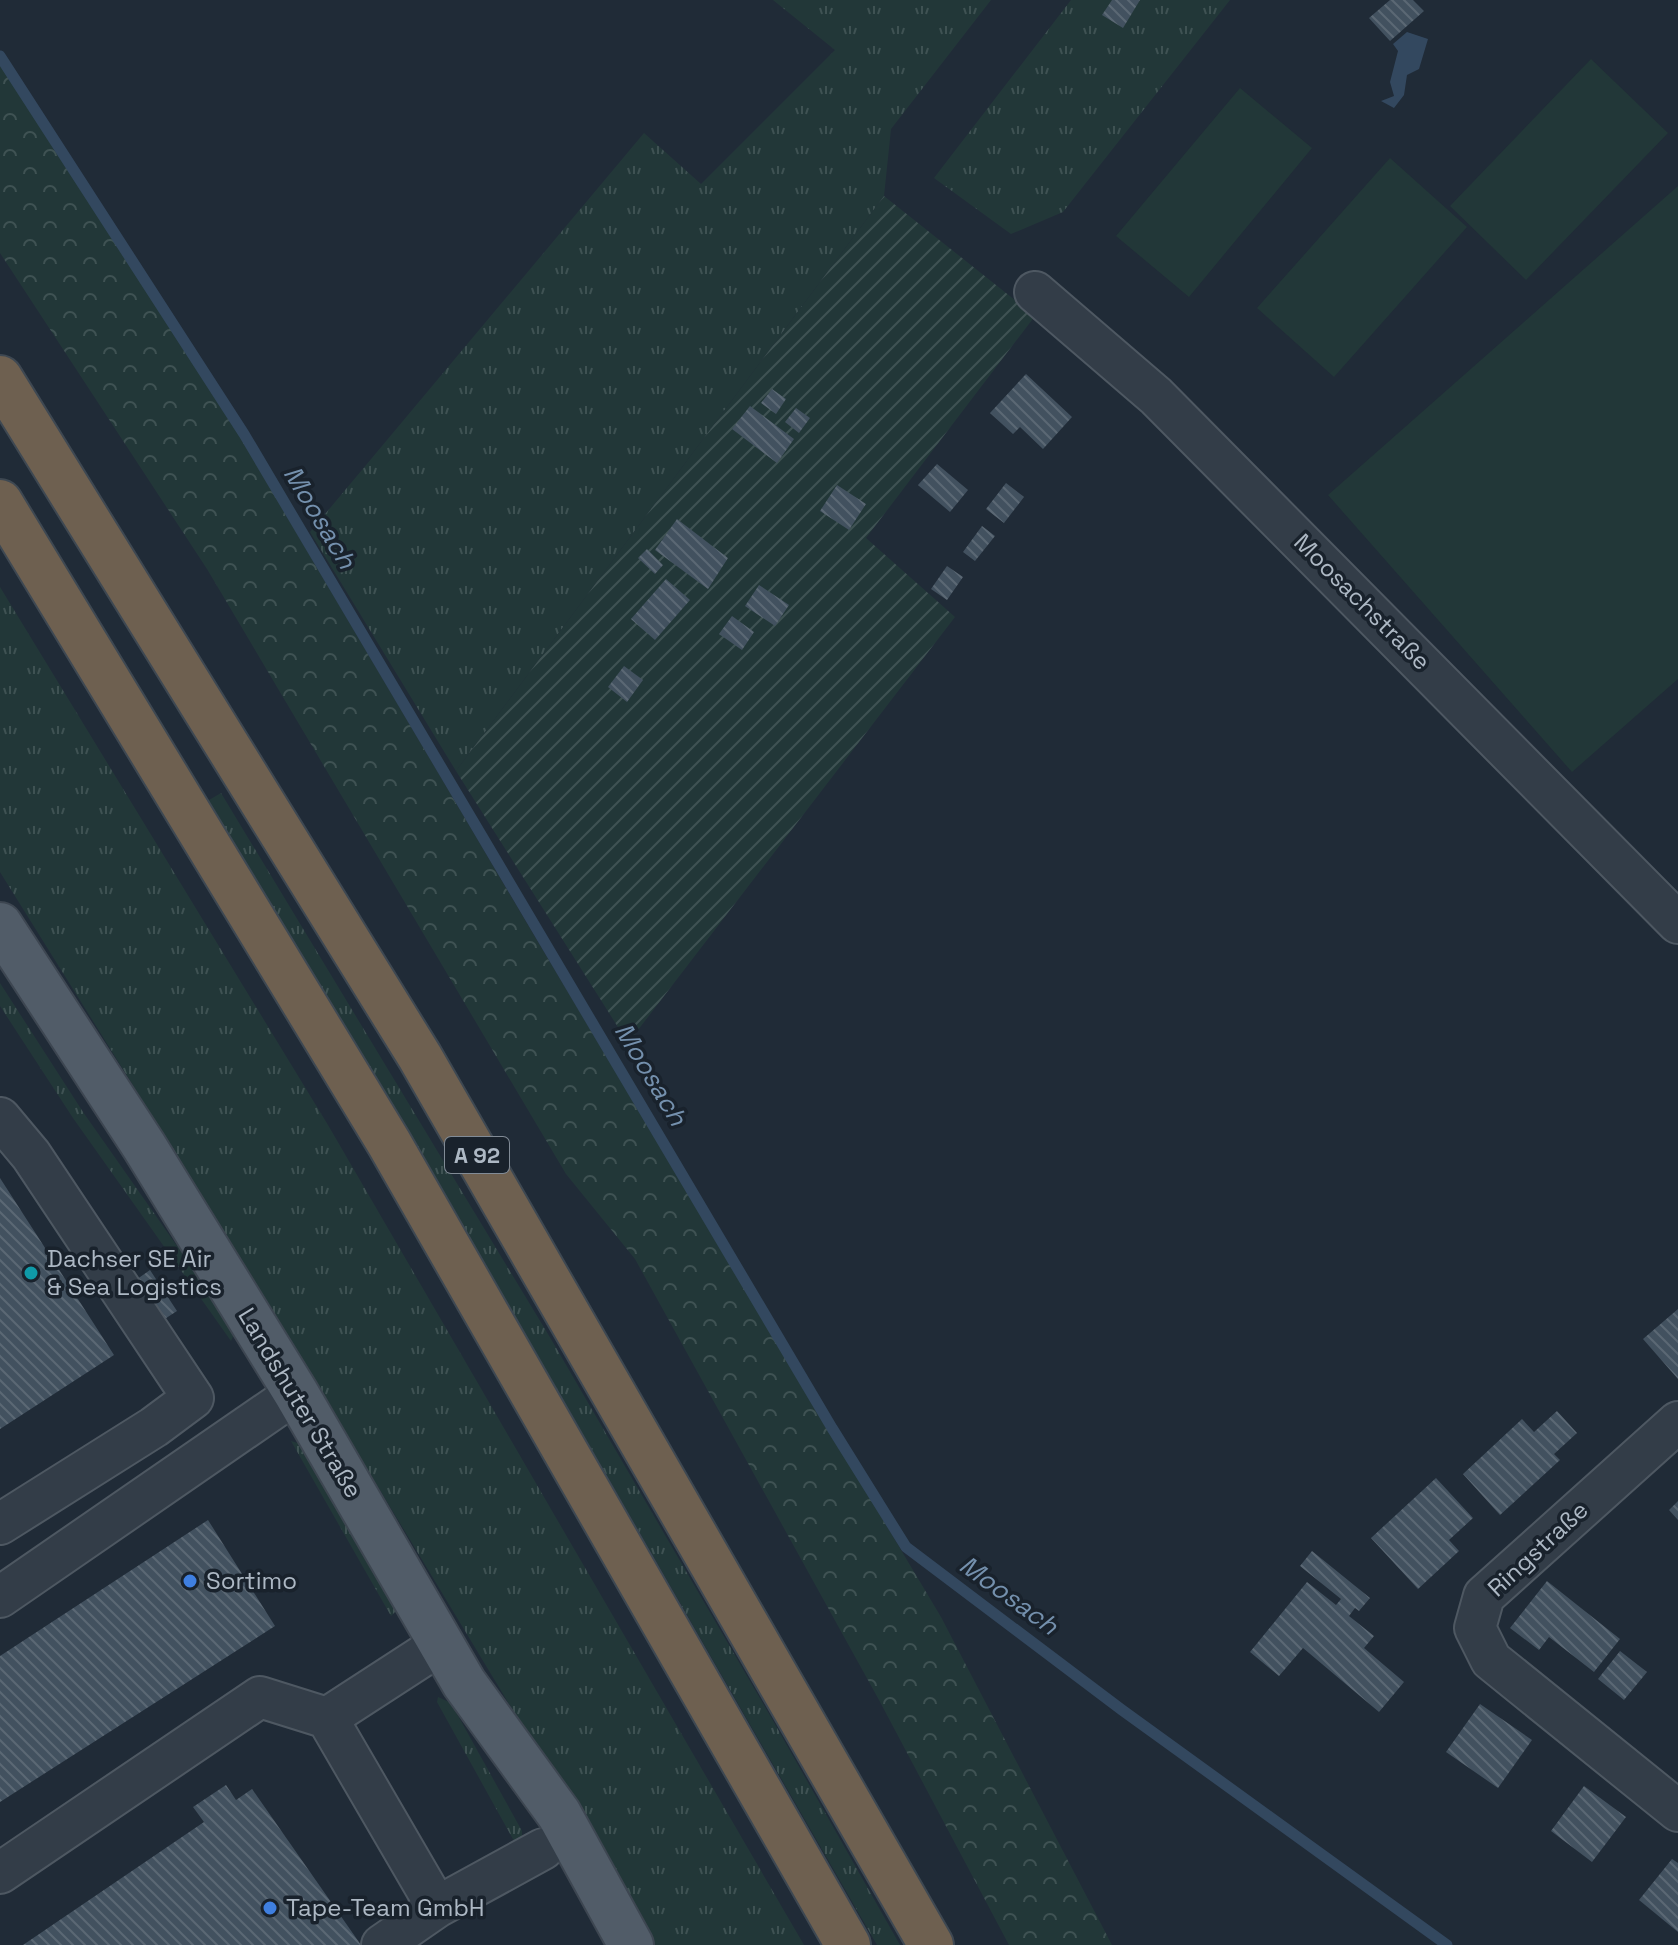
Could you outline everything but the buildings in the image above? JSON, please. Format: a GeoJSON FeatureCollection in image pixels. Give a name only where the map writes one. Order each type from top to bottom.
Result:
{"type":"FeatureCollection","features":[{"type":"Feature","properties":{"kind":"highway","name":"A 92"},"geometry":{"type":"LineString","coordinates":[[0,378],[420,1057],[931,1945]]}},
{"type":"Feature","properties":{"kind":"highway","name":"A 92"},"geometry":{"type":"LineString","coordinates":[[0,502],[389,1143],[848,1945]]}},
{"type":"Feature","properties":{"kind":"main road","name":"Landshuter Straße"},"geometry":{"type":"LineString","coordinates":[[0,925],[144,1146],[296,1393],[464,1683],[543,1849],[599,1945]]}},
{"type":"Feature","properties":{"kind":"main road","name":"Landshuter Straße"},"geometry":{"type":"LineString","coordinates":[[464,1683],[559,1814],[631,1945]]}},
{"type":"Feature","properties":{"kind":"street","name":"Moosachstraße"},"geometry":{"type":"LineString","coordinates":[[1035,292],[1156,396],[1671,903]]}},
{"type":"Feature","properties":{"kind":"street"},"geometry":{"type":"LineString","coordinates":[[0,1118],[31,1155],[193,1398],[154,1427],[0,1524]]}},
{"type":"Feature","properties":{"kind":"street"},"geometry":{"type":"LineString","coordinates":[[0,1597],[296,1393]]}},
{"type":"Feature","properties":{"kind":"street","name":"Ringstraße"},"geometry":{"type":"LineString","coordinates":[[1678,1422],[1484,1596],[1475,1628],[1491,1660],[1678,1811]]}},
{"type":"Feature","properties":{"kind":"street"},"geometry":{"type":"LineString","coordinates":[[327,1718],[441,1644]]}},
{"type":"Feature","properties":{"kind":"street"},"geometry":{"type":"LineString","coordinates":[[0,1873],[260,1697],[327,1718],[437,1907]]}},
{"type":"Feature","properties":{"kind":"street"},"geometry":{"type":"LineString","coordinates":[[382,1945],[437,1907],[543,1849]]}},
{"type":"Feature","properties":{"kind":"green space"},"geometry":{"type":"Polygon","coordinates":[[[773,0],[991,0],[891,129],[884,196],[456,771],[310,532],[644,133],[701,184],[835,50],[773,0]]]}},
{"type":"Feature","properties":{"kind":"green space"},"geometry":{"type":"Polygon","coordinates":[[[1071,0],[1230,0],[1063,212],[1011,234],[934,178],[1071,0]]]}},
{"type":"Feature","properties":{"kind":"green space"},"geometry":{"type":"Polygon","coordinates":[[[0,52],[292,511],[286,515],[941,1617],[1112,1945],[1009,1945],[879,1700],[635,1259],[566,1174],[207,569],[0,253],[0,52]]]}},
{"type":"Feature","properties":{"kind":"green space"},"geometry":{"type":"Polygon","coordinates":[[[1591,59],[1668,133],[1526,280],[1450,206],[1591,59]]]}},
{"type":"Feature","properties":{"kind":"green space"},"geometry":{"type":"Polygon","coordinates":[[[1240,88],[1312,148],[1189,297],[1116,236],[1240,88]]]}},
{"type":"Feature","properties":{"kind":"green space"},"geometry":{"type":"Polygon","coordinates":[[[1390,158],[1467,227],[1334,377],[1257,308],[1390,158]]]}},
{"type":"Feature","properties":{"kind":"green space"},"geometry":{"type":"Polygon","coordinates":[[[1678,186],[1678,679],[1572,772],[1328,495],[1678,186]]]}},
{"type":"Feature","properties":{"kind":"green space"},"geometry":{"type":"Polygon","coordinates":[[[884,196],[1035,316],[866,538],[955,617],[628,1043],[456,771],[884,196]]]}},
{"type":"Feature","properties":{"kind":"green space"},"geometry":{"type":"Polygon","coordinates":[[[0,587],[328,1125],[804,1945],[649,1945],[549,1770],[212,1212],[0,872],[0,587]]]}},
{"type":"Feature","properties":{"kind":"green space"},"geometry":{"type":"Polygon","coordinates":[[[221,793],[551,1339],[900,1945],[877,1945],[534,1349],[204,803],[221,793]]]}},
{"type":"Feature","properties":{"kind":"green space"},"geometry":{"type":"Polygon","coordinates":[[[0,983],[83,1112],[236,1330],[231,1341],[73,1118],[0,1006],[0,983]]]}},
{"type":"Feature","properties":{"kind":"green space"},"geometry":{"type":"Polygon","coordinates":[[[291,1441],[304,1445],[396,1605],[391,1616],[291,1441]]]}},
{"type":"Feature","properties":{"kind":"green space"},"geometry":{"type":"Polygon","coordinates":[[[438,1697],[451,1703],[522,1831],[522,1837],[514,1841],[437,1702],[438,1697]]]}},
{"type":"Feature","properties":{"kind":"water"},"geometry":{"type":"Polygon","coordinates":[[[1407,32],[1428,39],[1419,69],[1407,75],[1404,95],[1394,108],[1381,101],[1394,96],[1390,82],[1398,51],[1393,44],[1407,32]]]}},
{"type":"Feature","properties":{"kind":"waterway","name":"Moosach"},"geometry":{"type":"LineString","coordinates":[[0,56],[244,434],[832,1428],[906,1547],[1122,1710],[1447,1945]]}},
{"type":"Feature","properties":{"kind":"place","name":"Dachser SE Air & Sea Logistics"},"geometry":{"type":"Point","coordinates":[31,1273]}},
{"type":"Feature","properties":{"kind":"place","name":"Sortimo"},"geometry":{"type":"Point","coordinates":[190,1581]}},
{"type":"Feature","properties":{"kind":"place","name":"Tape-Team GmbH"},"geometry":{"type":"Point","coordinates":[270,1908]}}]}
